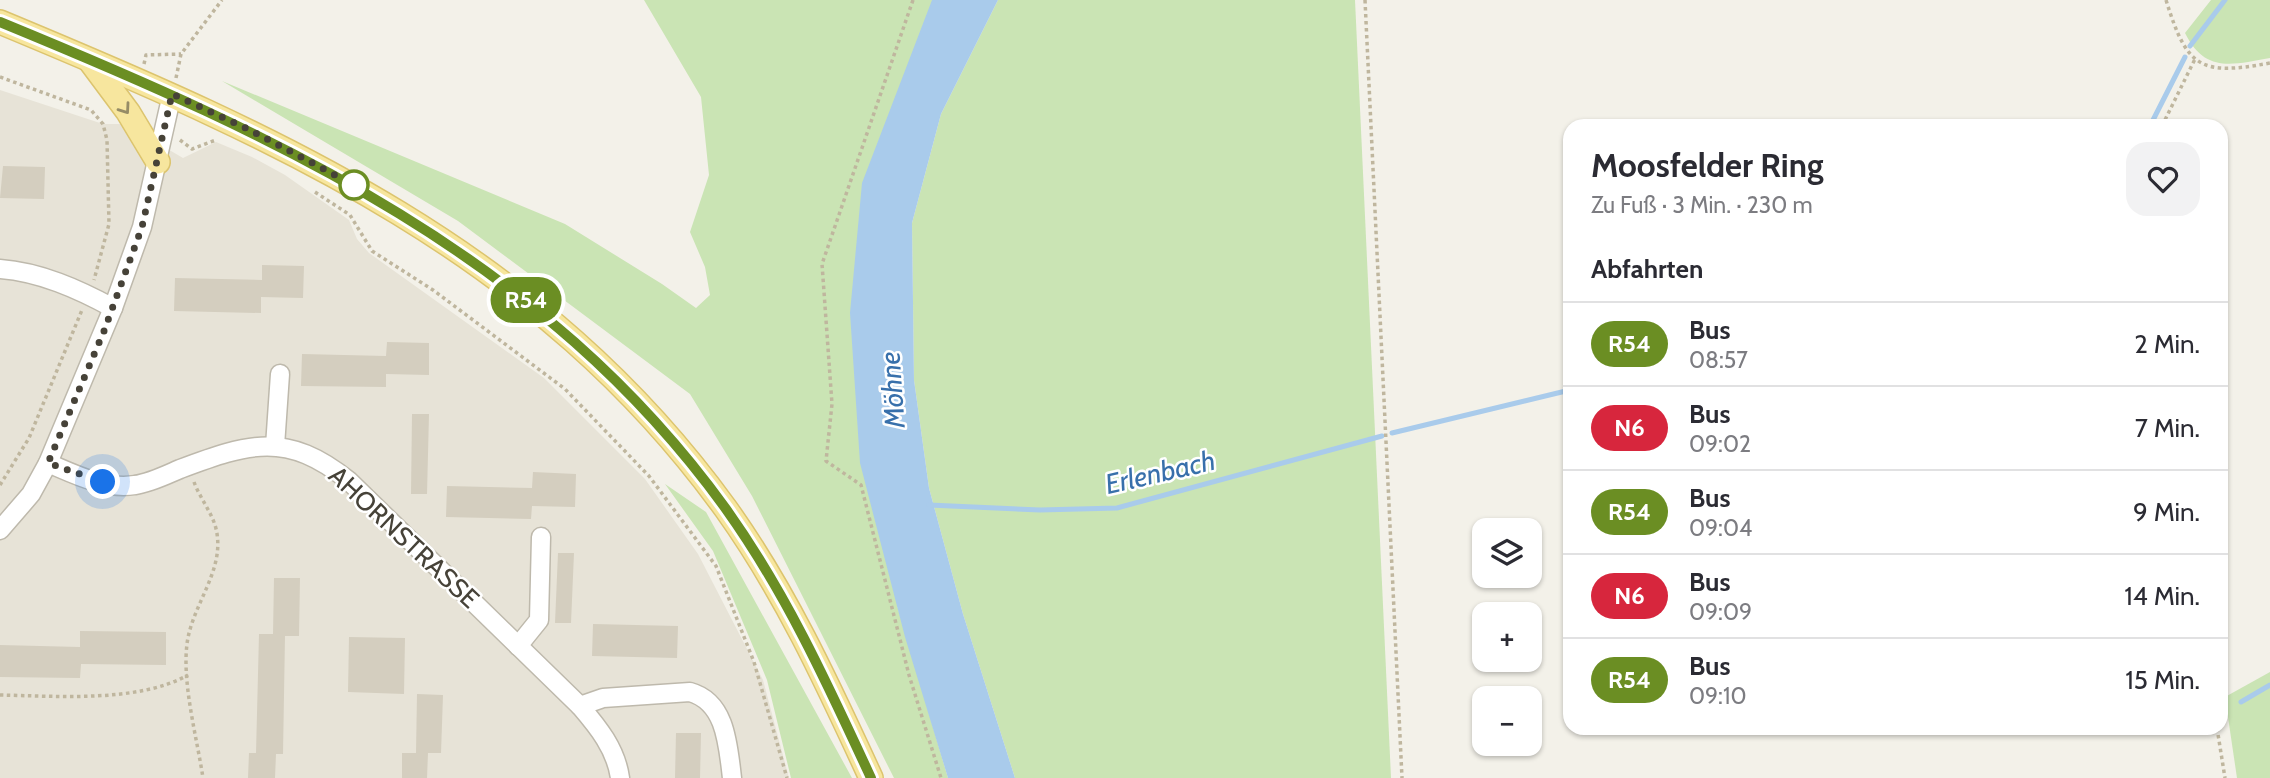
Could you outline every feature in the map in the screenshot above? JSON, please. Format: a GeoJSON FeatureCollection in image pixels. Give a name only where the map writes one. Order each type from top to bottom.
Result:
{"type":"FeatureCollection","features":[{"type":"Feature","properties":{"kind":"main road"},"geometry":{"type":"LineString","coordinates":[[0,22],[172,94],[283,147],[353,185],[443,241],[531,303],[612,375],[670,438],[726,509],[763,564],[819,664],[870,778]]}},
{"type":"Feature","properties":{"kind":"main road"},"geometry":{"type":"LineString","coordinates":[[88,59],[128,112],[158,162]]}},
{"type":"Feature","properties":{"kind":"street"},"geometry":{"type":"LineString","coordinates":[[0,530],[31,494],[48,463],[113,308],[142,227],[172,94]]}},
{"type":"Feature","properties":{"kind":"street"},"geometry":{"type":"LineString","coordinates":[[0,269],[24,271],[89,295],[113,308]]}},
{"type":"Feature","properties":{"kind":"street"},"geometry":{"type":"LineString","coordinates":[[275,446],[280,374]]}},
{"type":"Feature","properties":{"kind":"street","name":"AHORNSTRASSE"},"geometry":{"type":"LineString","coordinates":[[48,463],[86,479],[120,486],[144,483],[251,446],[275,446],[311,454],[349,481],[580,706],[611,748],[620,778]]}},
{"type":"Feature","properties":{"kind":"street"},"geometry":{"type":"LineString","coordinates":[[518,646],[539,620],[541,537]]}},
{"type":"Feature","properties":{"kind":"street"},"geometry":{"type":"LineString","coordinates":[[580,706],[603,698],[690,692],[704,695],[719,711],[732,778]]}},
{"type":"Feature","properties":{"kind":"path"},"geometry":{"type":"LineString","coordinates":[[141,81],[146,55],[181,54],[222,0]]}},
{"type":"Feature","properties":{"kind":"path"},"geometry":{"type":"LineString","coordinates":[[913,0],[822,264],[832,404],[826,461],[861,485],[909,675],[941,778]]}},
{"type":"Feature","properties":{"kind":"path"},"geometry":{"type":"LineString","coordinates":[[1365,0],[1402,778]]}},
{"type":"Feature","properties":{"kind":"path"},"geometry":{"type":"LineString","coordinates":[[2166,0],[2178,36],[2195,60],[2220,69],[2270,63]]}},
{"type":"Feature","properties":{"kind":"path"},"geometry":{"type":"LineString","coordinates":[[2166,119],[2195,60]]}},
{"type":"Feature","properties":{"kind":"path"},"geometry":{"type":"LineString","coordinates":[[0,78],[91,110],[103,124]]}},
{"type":"Feature","properties":{"kind":"path"},"geometry":{"type":"LineString","coordinates":[[192,149],[213,140],[223,142]]}},
{"type":"Feature","properties":{"kind":"path"},"geometry":{"type":"LineString","coordinates":[[308,187],[350,215],[372,251],[433,290],[565,389],[649,476],[716,566],[754,662],[787,778]]}},
{"type":"Feature","properties":{"kind":"path"},"geometry":{"type":"LineString","coordinates":[[188,467],[215,525],[218,548],[215,568],[192,622],[187,645],[188,675],[203,778]]}},
{"type":"Feature","properties":{"kind":"path"},"geometry":{"type":"LineString","coordinates":[[0,695],[82,696],[168,686],[188,675]]}},
{"type":"Feature","properties":{"kind":"path"},"geometry":{"type":"LineString","coordinates":[[2218,735],[2225,778]]}},
{"type":"Feature","properties":{"kind":"shaded area"},"geometry":{"type":"Polygon","coordinates":[[[0,90],[103,124],[125,124],[183,158],[216,142],[252,157],[285,175],[349,220],[357,239],[369,253],[544,378],[645,479],[698,554],[763,680],[789,778],[0,778],[0,90]]]}},
{"type":"Feature","properties":{"kind":"green space"},"geometry":{"type":"Polygon","coordinates":[[[644,0],[953,0],[903,114],[897,605],[948,778],[894,778],[752,496],[690,394],[458,221],[222,81],[565,224],[696,308],[710,295],[705,267],[690,232],[709,175],[701,97],[644,0]]]}},
{"type":"Feature","properties":{"kind":"green space"},"geometry":{"type":"Polygon","coordinates":[[[998,0],[1355,0],[1391,778],[1015,778],[963,614],[929,488],[914,380],[912,223],[941,114],[998,0]]]}},
{"type":"Feature","properties":{"kind":"green space"},"geometry":{"type":"Polygon","coordinates":[[[2211,0],[2270,0],[2270,58],[2231,64],[2210,60],[2201,55],[2185,33],[2211,0]]]}},
{"type":"Feature","properties":{"kind":"green space"},"geometry":{"type":"Polygon","coordinates":[[[665,484],[706,512],[852,778],[791,778],[767,680],[713,551],[665,484]]]}},
{"type":"Feature","properties":{"kind":"green space"},"geometry":{"type":"Polygon","coordinates":[[[2270,672],[2270,778],[2237,778],[2228,717],[2228,695],[2270,672]]]}},
{"type":"Feature","properties":{"kind":"water","name":"Möhne"},"geometry":{"type":"Polygon","coordinates":[[[932,0],[998,0],[941,114],[912,223],[914,380],[929,488],[963,614],[1015,778],[948,778],[905,637],[860,463],[850,313],[862,183],[932,0]]]}},
{"type":"Feature","properties":{"kind":"building"},"geometry":{"type":"Polygon","coordinates":[[[3,166],[45,167],[44,199],[0,198],[3,166]]]}},
{"type":"Feature","properties":{"kind":"building"},"geometry":{"type":"Polygon","coordinates":[[[262,265],[304,266],[303,298],[261,297],[261,313],[174,311],[175,278],[262,280],[262,265]]]}},
{"type":"Feature","properties":{"kind":"building"},"geometry":{"type":"Polygon","coordinates":[[[387,342],[429,343],[429,375],[386,374],[386,387],[301,386],[302,354],[386,356],[387,342]]]}},
{"type":"Feature","properties":{"kind":"building"},"geometry":{"type":"Polygon","coordinates":[[[412,414],[429,414],[427,494],[411,494],[412,414]]]}},
{"type":"Feature","properties":{"kind":"building"},"geometry":{"type":"Polygon","coordinates":[[[533,472],[576,474],[575,507],[532,506],[531,519],[446,517],[447,486],[532,488],[533,472]]]}},
{"type":"Feature","properties":{"kind":"building"},"geometry":{"type":"Polygon","coordinates":[[[558,553],[574,553],[571,623],[555,623],[558,553]]]}},
{"type":"Feature","properties":{"kind":"building"},"geometry":{"type":"Polygon","coordinates":[[[274,578],[300,578],[299,636],[285,636],[283,754],[276,754],[275,778],[248,778],[249,753],[256,753],[259,634],[273,634],[274,578]]]}},
{"type":"Feature","properties":{"kind":"building"},"geometry":{"type":"Polygon","coordinates":[[[593,624],[678,626],[677,658],[592,656],[593,624]]]}},
{"type":"Feature","properties":{"kind":"building"},"geometry":{"type":"Polygon","coordinates":[[[80,631],[166,632],[166,665],[81,664],[80,678],[0,677],[0,645],[80,647],[80,631]]]}},
{"type":"Feature","properties":{"kind":"building"},"geometry":{"type":"Polygon","coordinates":[[[349,637],[405,638],[404,694],[348,692],[349,637]]]}},
{"type":"Feature","properties":{"kind":"building"},"geometry":{"type":"Polygon","coordinates":[[[417,694],[443,695],[441,753],[416,753],[417,694]]]}},
{"type":"Feature","properties":{"kind":"building"},"geometry":{"type":"Polygon","coordinates":[[[676,733],[701,733],[700,778],[675,778],[676,733]]]}},
{"type":"Feature","properties":{"kind":"building"},"geometry":{"type":"Polygon","coordinates":[[[402,753],[428,753],[427,778],[402,778],[402,753]]]}},
{"type":"Feature","properties":{"kind":"waterway","name":"Erlenbach"},"geometry":{"type":"LineString","coordinates":[[2190,46],[2225,0]]}},
{"type":"Feature","properties":{"kind":"waterway","name":"Erlenbach"},"geometry":{"type":"LineString","coordinates":[[2154,119],[2185,57]]}},
{"type":"Feature","properties":{"kind":"waterway","name":"Erlenbach"},"geometry":{"type":"LineString","coordinates":[[1392,433],[1563,392]]}},
{"type":"Feature","properties":{"kind":"waterway","name":"Erlenbach"},"geometry":{"type":"LineString","coordinates":[[929,505],[1040,510],[1117,508],[1382,436]]}},
{"type":"Feature","properties":{"kind":"waterway"},"geometry":{"type":"LineString","coordinates":[[2241,702],[2270,685]]}},
{"type":"Feature","properties":{"kind":"bus line","name":"R54"},"geometry":{"type":"LineString","coordinates":[[0,22],[248,129],[353,185],[489,271],[571,337],[612,375],[670,438],[726,509],[792,613],[819,664],[871,778]]}},
{"type":"Feature","properties":{"kind":"route"},"geometry":{"type":"LineString","coordinates":[[103,482],[86,479],[48,463],[104,331],[142,227],[172,94],[248,129],[354,185]]}}]}
